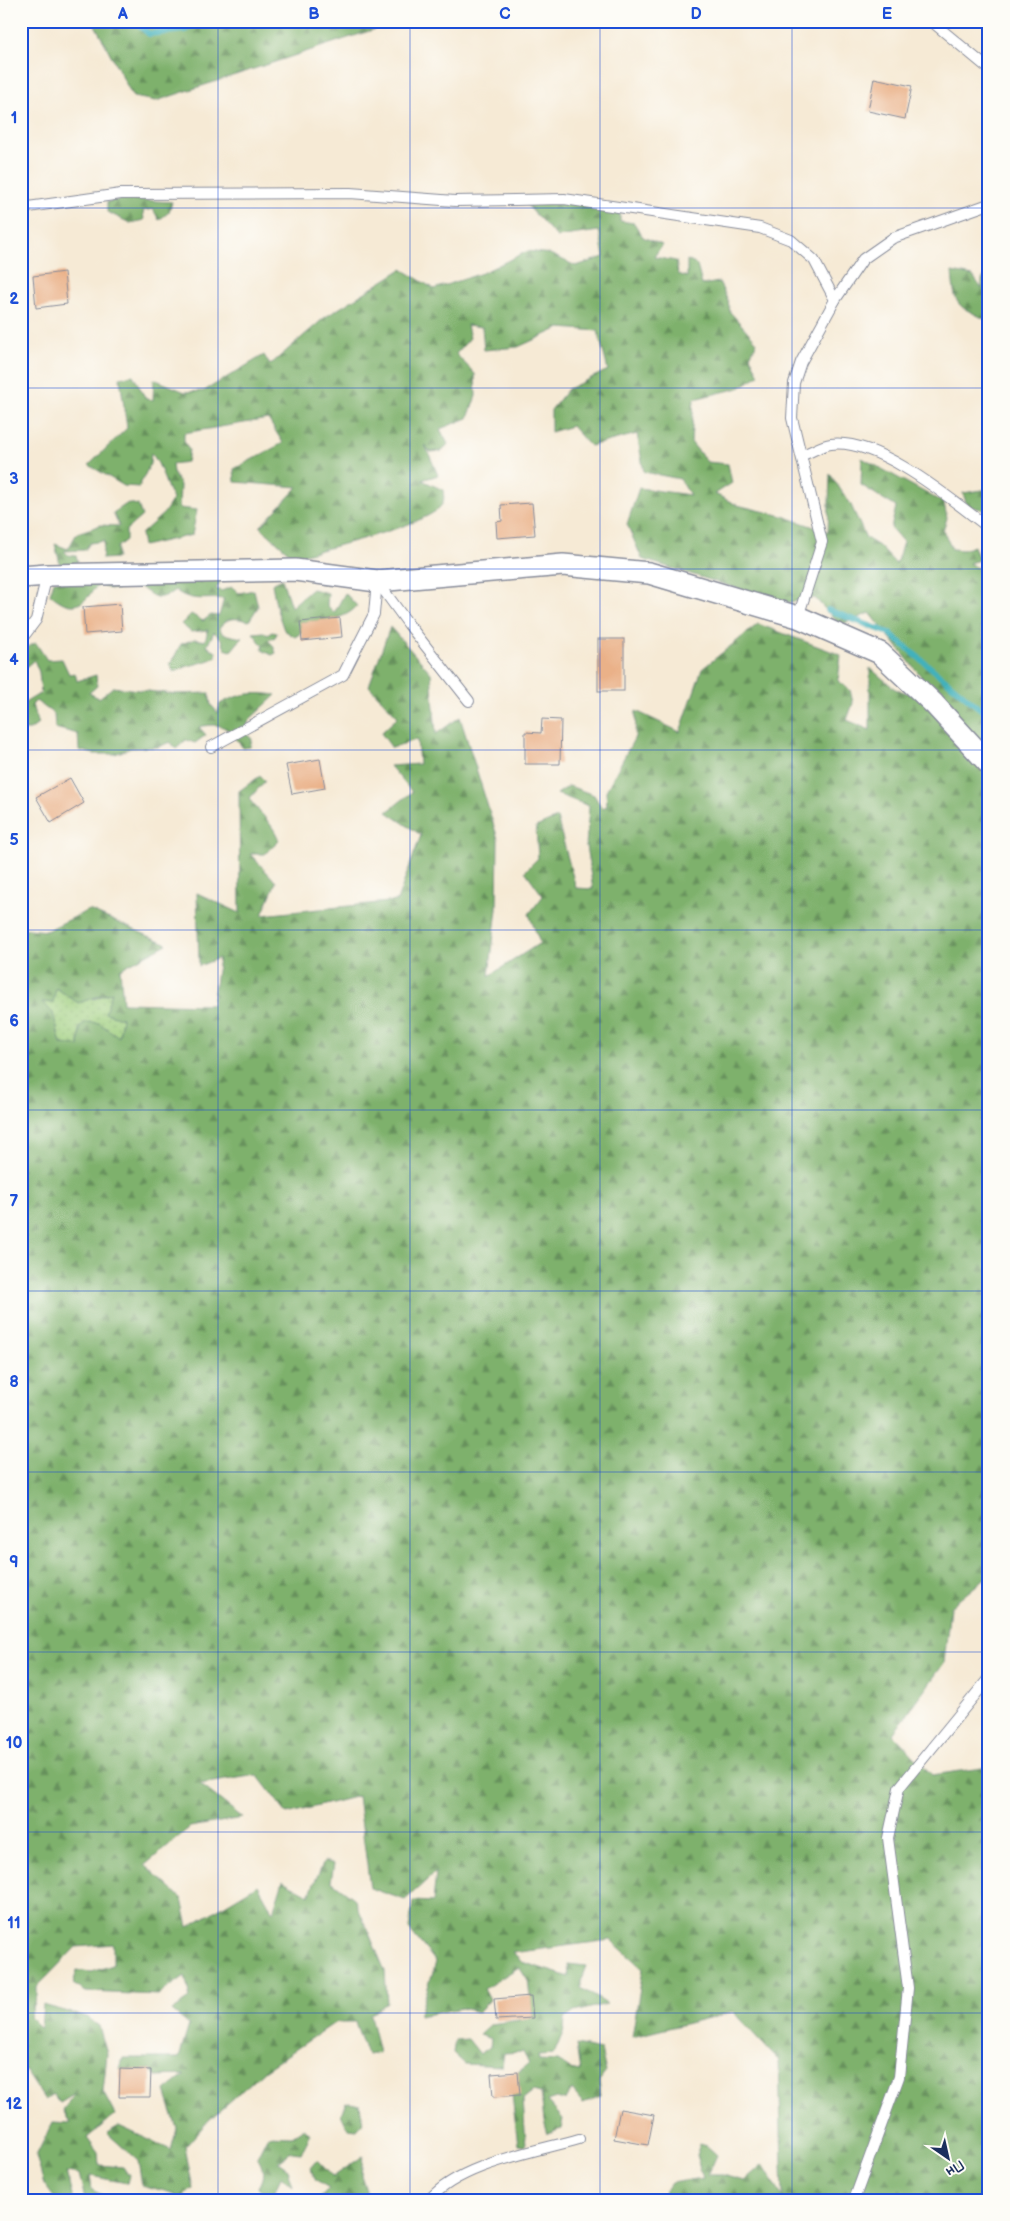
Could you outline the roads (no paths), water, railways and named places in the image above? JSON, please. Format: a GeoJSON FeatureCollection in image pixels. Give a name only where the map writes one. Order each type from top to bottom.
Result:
{"type":"FeatureCollection","features":[{"type":"Feature","properties":{"kind":"street"},"geometry":{"type":"LineString","coordinates":[[21,577],[295,570],[378,581],[563,564],[649,573],[798,617],[880,653],[934,704],[989,764]]}},
{"type":"Feature","properties":{"kind":"lane"},"geometry":{"type":"LineString","coordinates":[[931,21],[989,68]]}},
{"type":"Feature","properties":{"kind":"lane"},"geometry":{"type":"LineString","coordinates":[[21,208],[120,194],[350,193],[455,201],[564,199],[760,228],[791,240],[814,260],[835,300]]}},
{"type":"Feature","properties":{"kind":"lane"},"geometry":{"type":"LineString","coordinates":[[798,617],[822,542],[792,418],[794,383],[801,362],[835,300],[864,259],[893,238],[989,204]]}},
{"type":"Feature","properties":{"kind":"lane"},"geometry":{"type":"LineString","coordinates":[[802,455],[830,444],[859,446],[915,472],[989,528]]}},
{"type":"Feature","properties":{"kind":"lane"},"geometry":{"type":"LineString","coordinates":[[21,640],[36,620],[47,575]]}},
{"type":"Feature","properties":{"kind":"lane"},"geometry":{"type":"LineString","coordinates":[[378,581],[409,625],[470,701]]}},
{"type":"Feature","properties":{"kind":"lane"},"geometry":{"type":"LineString","coordinates":[[210,747],[343,674],[374,614],[378,581]]}},
{"type":"Feature","properties":{"kind":"lane"},"geometry":{"type":"LineString","coordinates":[[854,2200],[899,2077],[908,1988],[888,1838],[900,1788],[989,1678]]}},
{"type":"Feature","properties":{"kind":"lane"},"geometry":{"type":"LineString","coordinates":[[428,2200],[437,2190],[463,2175],[488,2165],[579,2139]]}},
{"type":"Feature","properties":{"kind":"waterway"},"geometry":{"type":"LineString","coordinates":[[134,21],[149,34],[185,30],[200,21]]}},
{"type":"Feature","properties":{"kind":"waterway"},"geometry":{"type":"LineString","coordinates":[[828,610],[889,633],[989,716]]}}]}
